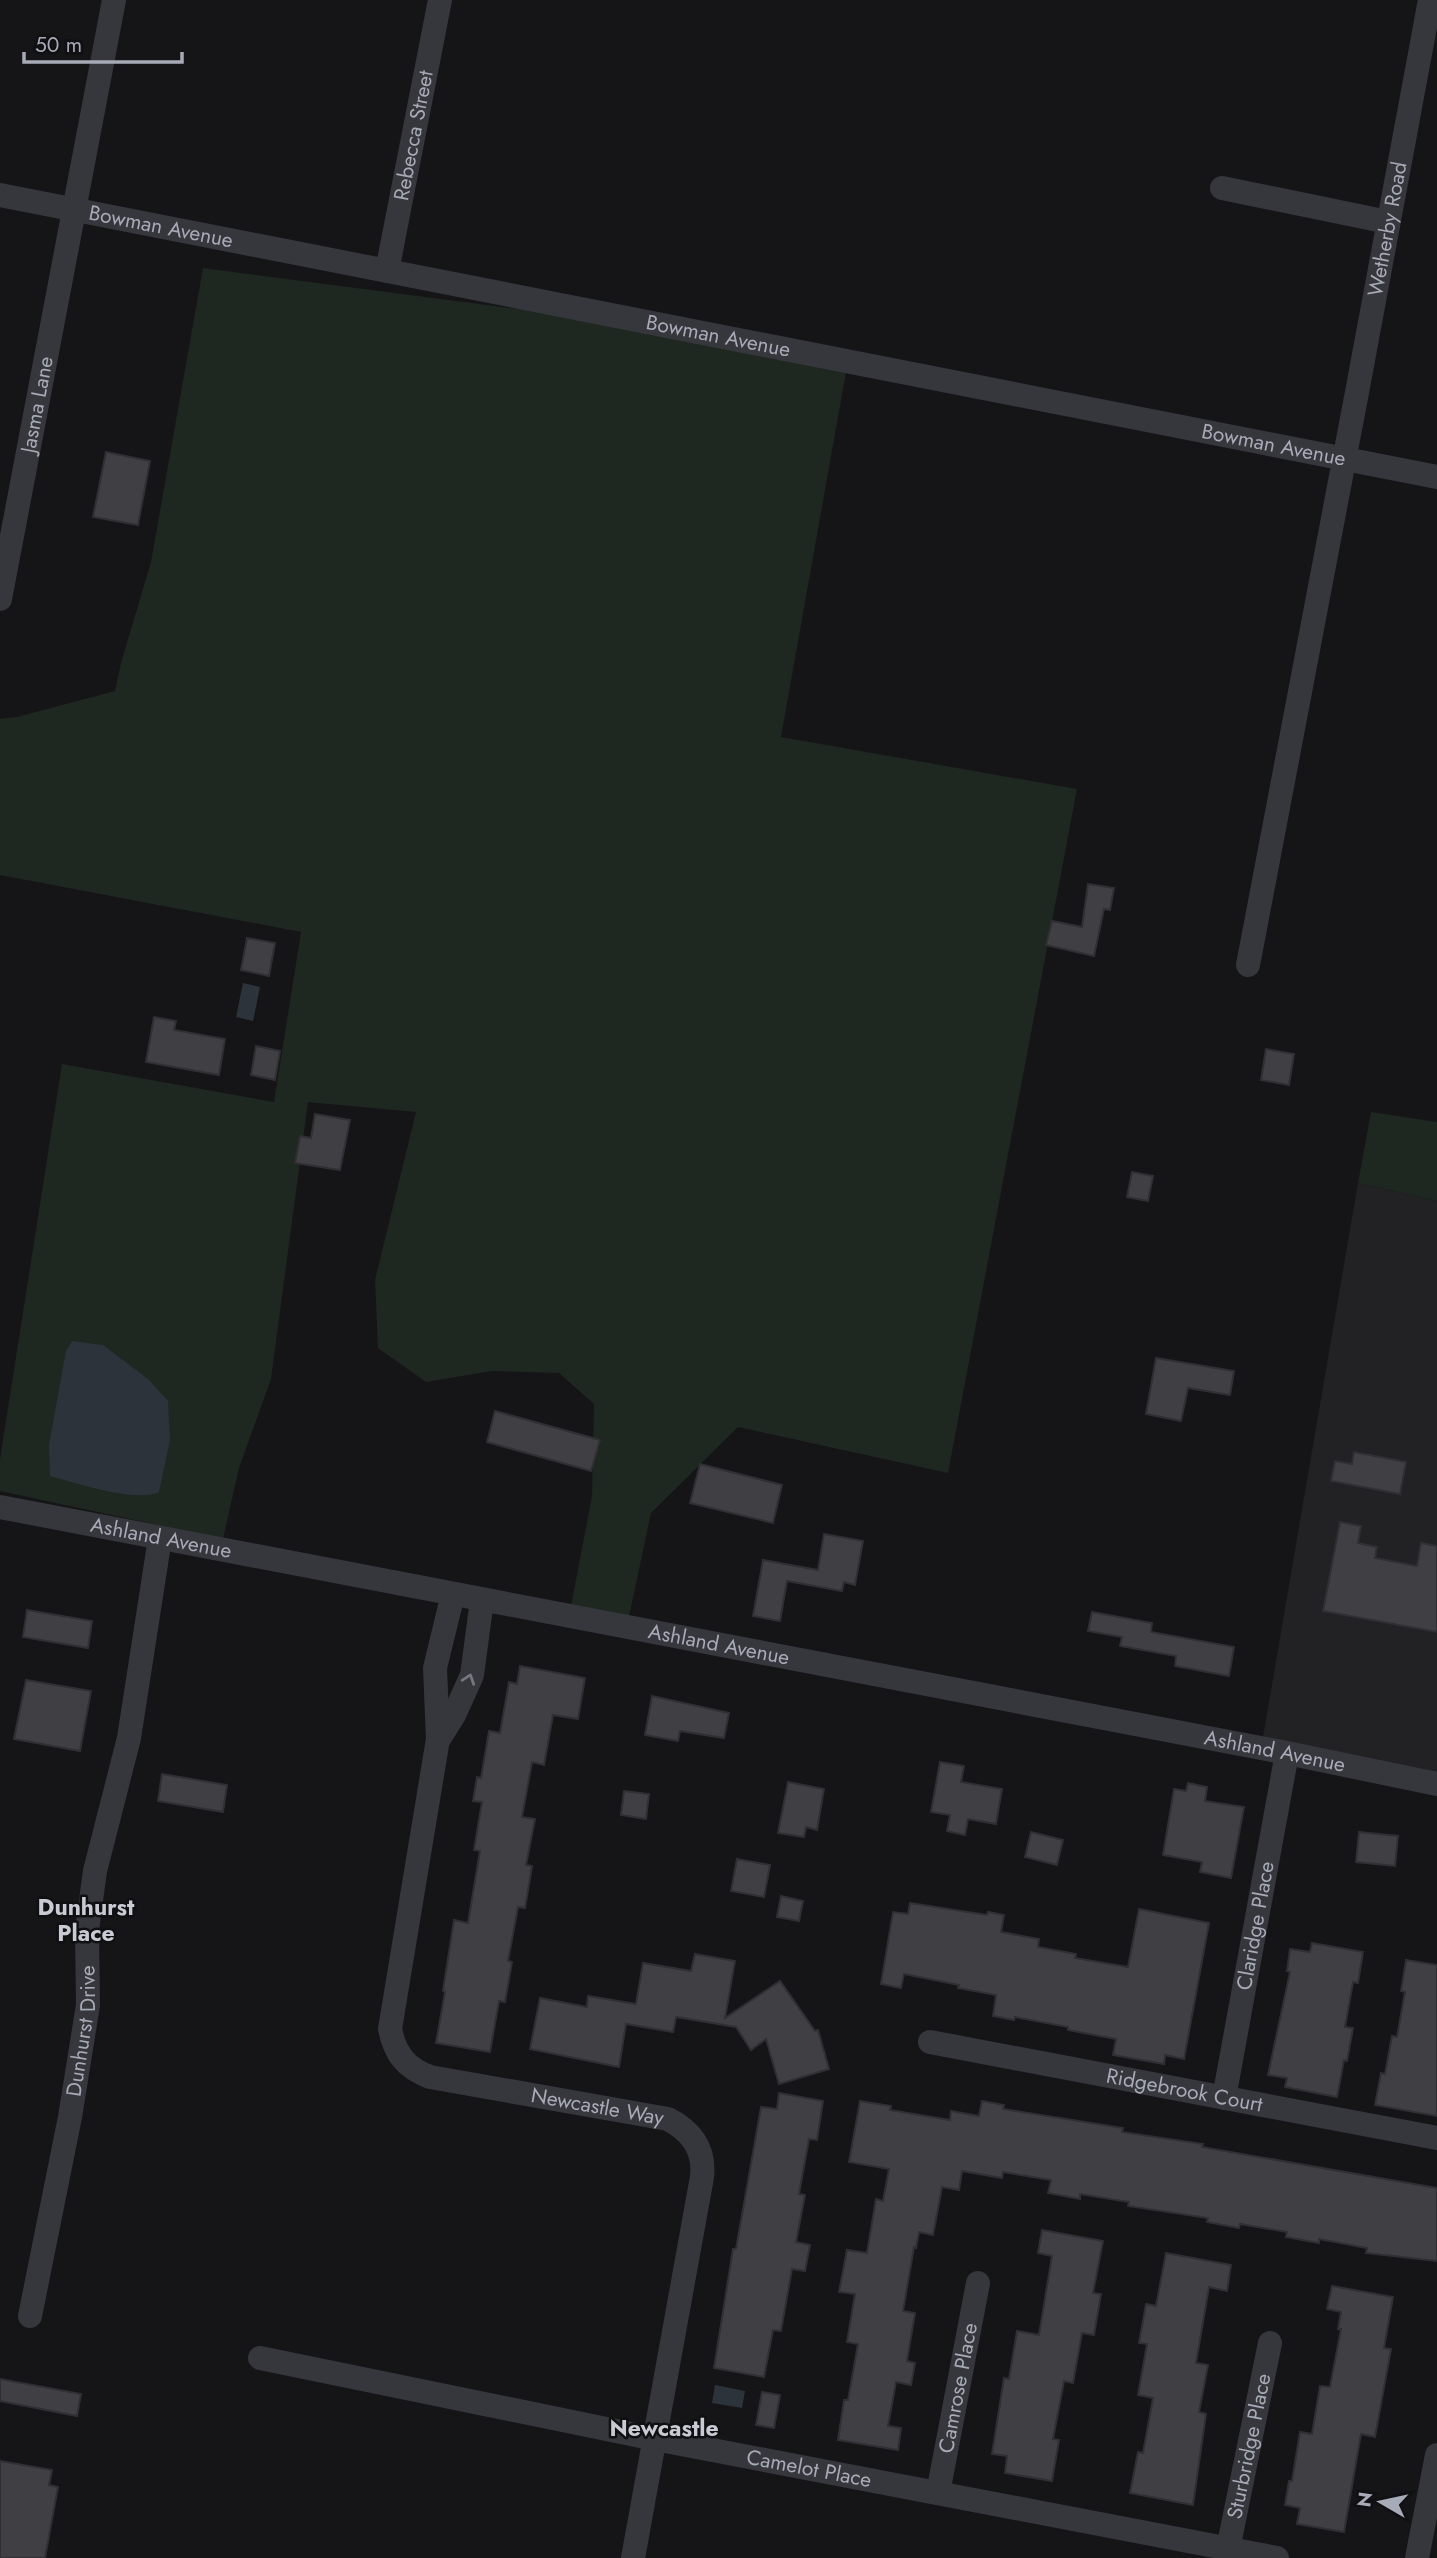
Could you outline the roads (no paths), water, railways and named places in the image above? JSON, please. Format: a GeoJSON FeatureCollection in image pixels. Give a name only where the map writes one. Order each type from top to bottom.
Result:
{"type":"FeatureCollection","features":[{"type":"Feature","properties":{"kind":"street","name":"Jasma Lane"},"geometry":{"type":"LineString","coordinates":[[0,598],[114,0]]}},
{"type":"Feature","properties":{"kind":"street","name":"Rebecca Street"},"geometry":{"type":"LineString","coordinates":[[387,271],[440,0]]}},
{"type":"Feature","properties":{"kind":"street","name":"Wetherby Road"},"geometry":{"type":"LineString","coordinates":[[1248,964],[1315,621],[1430,0]]}},
{"type":"Feature","properties":{"kind":"street"},"geometry":{"type":"LineString","coordinates":[[1222,188],[1388,222]]}},
{"type":"Feature","properties":{"kind":"street","name":"Bowman Avenue"},"geometry":{"type":"LineString","coordinates":[[0,195],[1437,477]]}},
{"type":"Feature","properties":{"kind":"street","name":"Ashland Avenue"},"geometry":{"type":"LineString","coordinates":[[0,1507],[1437,1784]]}},
{"type":"Feature","properties":{"kind":"street","name":"Dunhurst Drive"},"geometry":{"type":"LineString","coordinates":[[30,2316],[70,2118],[88,2005],[87,1930],[94,1871],[129,1738],[160,1538]]}},
{"type":"Feature","properties":{"kind":"street","name":"Newcastle Way"},"geometry":{"type":"LineString","coordinates":[[453,1594],[435,1668],[439,1740],[390,2029],[394,2046],[402,2060],[416,2072],[430,2077],[668,2119],[682,2126],[694,2138],[701,2153],[702,2177],[632,2558]]}},
{"type":"Feature","properties":{"kind":"street","name":"Newcastle Way"},"geometry":{"type":"LineString","coordinates":[[439,1740],[472,1675],[482,1600]]}},
{"type":"Feature","properties":{"kind":"street","name":"Claridge Place"},"geometry":{"type":"LineString","coordinates":[[1224,2098],[1287,1753]]}},
{"type":"Feature","properties":{"kind":"street","name":"Ridgebrook Court"},"geometry":{"type":"LineString","coordinates":[[930,2042],[1437,2138]]}},
{"type":"Feature","properties":{"kind":"street","name":"Camrose Place"},"geometry":{"type":"LineString","coordinates":[[938,2493],[978,2283]]}},
{"type":"Feature","properties":{"kind":"street","name":"Sturbridge Place"},"geometry":{"type":"LineString","coordinates":[[1228,2549],[1270,2343]]}},
{"type":"Feature","properties":{"kind":"street","name":"Camelot Place"},"geometry":{"type":"LineString","coordinates":[[261,2358],[655,2439],[1277,2558]]}},
{"type":"Feature","properties":{"kind":"street"},"geometry":{"type":"LineString","coordinates":[[1417,2558],[1437,2455]]}},
{"type":"Feature","properties":{"kind":"district","name":"Dunhurst Place"},"geometry":{"type":"Point","coordinates":[86,1920]}},
{"type":"Feature","properties":{"kind":"district","name":"Newcastle"},"geometry":{"type":"Point","coordinates":[664,2428]}}]}
